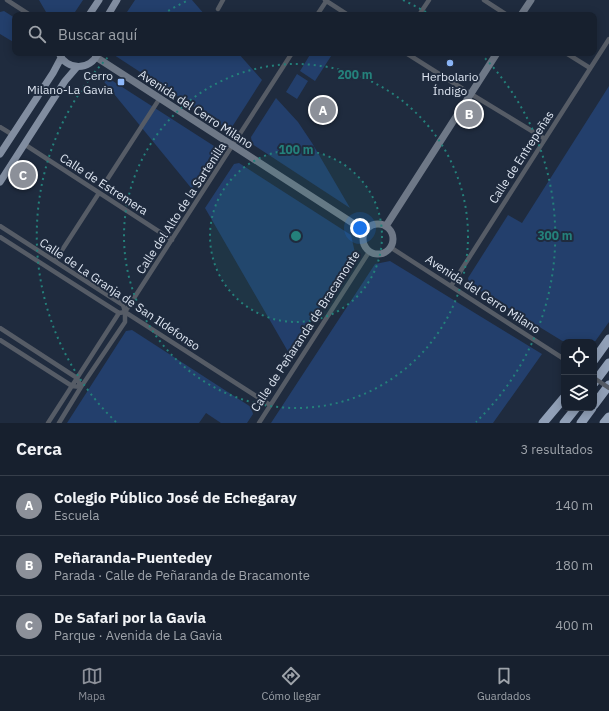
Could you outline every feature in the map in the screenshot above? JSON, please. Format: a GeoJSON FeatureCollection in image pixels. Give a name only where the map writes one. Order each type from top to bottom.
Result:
{"type":"FeatureCollection","features":[{"type":"Feature","properties":{"kind":"highway"},"geometry":{"type":"LineString","coordinates":[[597,356],[609,339]]}},
{"type":"Feature","properties":{"kind":"highway"},"geometry":{"type":"LineString","coordinates":[[597,379],[609,363]]}},
{"type":"Feature","properties":{"kind":"highway"},"geometry":{"type":"LineString","coordinates":[[597,401],[609,387]]}},
{"type":"Feature","properties":{"kind":"highway"},"geometry":{"type":"LineString","coordinates":[[543,423],[561,402]]}},
{"type":"Feature","properties":{"kind":"highway"},"geometry":{"type":"LineString","coordinates":[[565,423],[574,411]]}},
{"type":"Feature","properties":{"kind":"highway"},"geometry":{"type":"LineString","coordinates":[[581,423],[590,411]]}},
{"type":"Feature","properties":{"kind":"highway"},"geometry":{"type":"LineString","coordinates":[[604,423],[609,417]]}},
{"type":"Feature","properties":{"kind":"main road"},"geometry":{"type":"LineString","coordinates":[[91,12],[99,0]]}},
{"type":"Feature","properties":{"kind":"main road"},"geometry":{"type":"LineString","coordinates":[[110,12],[117,0]]}},
{"type":"Feature","properties":{"kind":"main road"},"geometry":{"type":"LineString","coordinates":[[524,12],[531,0]]}},
{"type":"Feature","properties":{"kind":"main road"},"geometry":{"type":"LineString","coordinates":[[0,154],[53,73],[60,56]]}},
{"type":"Feature","properties":{"kind":"main road"},"geometry":{"type":"LineString","coordinates":[[61,56],[71,66],[77,67],[85,66],[91,63],[96,56]]}},
{"type":"Feature","properties":{"kind":"main road","name":"Avenida del Cerro Milano"},"geometry":{"type":"LineString","coordinates":[[98,56],[233,146],[365,231]]}},
{"type":"Feature","properties":{"kind":"main road"},"geometry":{"type":"LineString","coordinates":[[386,226],[495,56]]}},
{"type":"Feature","properties":{"kind":"main road"},"geometry":{"type":"LineString","coordinates":[[0,182],[65,81],[77,67]]}},
{"type":"Feature","properties":{"kind":"main road"},"geometry":{"type":"LineString","coordinates":[[382,224],[386,226],[392,236],[390,247],[382,253],[374,254],[370,252],[364,244],[363,235],[365,231],[372,225],[382,224]]}},
{"type":"Feature","properties":{"kind":"street"},"geometry":{"type":"LineString","coordinates":[[7,0],[25,12]]}},
{"type":"Feature","properties":{"kind":"street"},"geometry":{"type":"LineString","coordinates":[[218,9],[223,0]]}},
{"type":"Feature","properties":{"kind":"street"},"geometry":{"type":"LineString","coordinates":[[319,12],[326,0],[344,12]]}},
{"type":"Feature","properties":{"kind":"street"},"geometry":{"type":"LineString","coordinates":[[421,12],[429,0]]}},
{"type":"Feature","properties":{"kind":"street"},"geometry":{"type":"LineString","coordinates":[[484,0],[502,12]]}},
{"type":"Feature","properties":{"kind":"street","name":"Calle de Entrepeñas"},"geometry":{"type":"LineString","coordinates":[[451,286],[609,39]]}},
{"type":"Feature","properties":{"kind":"street","name":"Calle del Alto de la Sartenilla"},"geometry":{"type":"LineString","coordinates":[[59,423],[81,387],[125,322],[125,312],[290,56]]}},
{"type":"Feature","properties":{"kind":"street"},"geometry":{"type":"LineString","coordinates":[[411,56],[545,138]]}},
{"type":"Feature","properties":{"kind":"street"},"geometry":{"type":"LineString","coordinates":[[571,56],[590,68]]}},
{"type":"Feature","properties":{"kind":"street"},"geometry":{"type":"LineString","coordinates":[[103,186],[160,98]]}},
{"type":"Feature","properties":{"kind":"street"},"geometry":{"type":"LineString","coordinates":[[0,127],[12,136]]}},
{"type":"Feature","properties":{"kind":"street","name":"Calle de Estremera"},"geometry":{"type":"LineString","coordinates":[[24,144],[172,240]]}},
{"type":"Feature","properties":{"kind":"street"},"geometry":{"type":"LineString","coordinates":[[55,261],[99,193]]}},
{"type":"Feature","properties":{"kind":"street","name":"Calle de La Granja de San Ildefonso"},"geometry":{"type":"LineString","coordinates":[[0,226],[123,305],[125,312],[270,405]]}},
{"type":"Feature","properties":{"kind":"street","name":"Calle de La Granja de San Ildefonso"},"geometry":{"type":"LineString","coordinates":[[0,237],[119,313]]}},
{"type":"Feature","properties":{"kind":"street","name":"Avenida del Cerro Milano"},"geometry":{"type":"LineString","coordinates":[[390,247],[561,358]]}},
{"type":"Feature","properties":{"kind":"street","name":"Calle de Peñaranda de Bracamonte"},"geometry":{"type":"LineString","coordinates":[[259,423],[370,252]]}},
{"type":"Feature","properties":{"kind":"street"},"geometry":{"type":"LineString","coordinates":[[48,423],[119,313],[125,312]]}},
{"type":"Feature","properties":{"kind":"street"},"geometry":{"type":"LineString","coordinates":[[0,328],[77,378],[81,387]]}},
{"type":"Feature","properties":{"kind":"street"},"geometry":{"type":"LineString","coordinates":[[0,340],[72,386],[81,387]]}},
{"type":"Feature","properties":{"kind":"street"},"geometry":{"type":"LineString","coordinates":[[597,380],[609,387]]}},
{"type":"Feature","properties":{"kind":"shaded area"},"geometry":{"type":"Polygon","coordinates":[[[39,0],[83,0],[75,12],[46,12],[39,0]]]}},
{"type":"Feature","properties":{"kind":"shaded area"},"geometry":{"type":"Polygon","coordinates":[[[135,0],[192,0],[202,12],[127,12],[135,0]]]}},
{"type":"Feature","properties":{"kind":"shaded area"},"geometry":{"type":"Polygon","coordinates":[[[4,11],[12,16],[12,41],[0,34],[0,12],[4,11]]]}},
{"type":"Feature","properties":{"kind":"shaded area"},"geometry":{"type":"Polygon","coordinates":[[[116,56],[241,56],[262,80],[232,127],[226,128],[116,56]]]}},
{"type":"Feature","properties":{"kind":"shaded area"},"geometry":{"type":"Polygon","coordinates":[[[309,56],[331,56],[315,81],[300,71],[309,56]]]}},
{"type":"Feature","properties":{"kind":"shaded area"},"geometry":{"type":"Polygon","coordinates":[[[96,72],[105,76],[214,146],[215,153],[192,189],[96,72]]]}},
{"type":"Feature","properties":{"kind":"shaded area"},"geometry":{"type":"Polygon","coordinates":[[[297,74],[308,81],[297,99],[286,92],[297,74]]]}},
{"type":"Feature","properties":{"kind":"shaded area"},"geometry":{"type":"Polygon","coordinates":[[[609,86],[609,322],[597,339],[561,340],[469,284],[468,278],[508,215],[522,223],[609,86]]]}},
{"type":"Feature","properties":{"kind":"shaded area"},"geometry":{"type":"Polygon","coordinates":[[[276,98],[298,122],[350,208],[252,144],[251,137],[276,98]]]}},
{"type":"Feature","properties":{"kind":"shaded area"},"geometry":{"type":"Polygon","coordinates":[[[239,163],[351,235],[355,253],[290,355],[205,208],[234,164],[239,163]]]}},
{"type":"Feature","properties":{"kind":"shaded area"},"geometry":{"type":"Polygon","coordinates":[[[390,261],[542,354],[493,423],[271,423],[375,264],[390,261]]]}},
{"type":"Feature","properties":{"kind":"shaded area"},"geometry":{"type":"Polygon","coordinates":[[[132,330],[251,407],[253,414],[247,423],[221,423],[206,413],[199,423],[67,423],[126,331],[132,330]]]}},
{"type":"Feature","properties":{"kind":"place","name":"Herbolario Índigo"},"geometry":{"type":"Point","coordinates":[450,63]}},
{"type":"Feature","properties":{"kind":"place","name":"Cerro Milano-La Gavia"},"geometry":{"type":"Point","coordinates":[121,82]}},
{"type":"Feature","properties":{"kind":"place","name":"Colegio Público José de Echegaray"},"geometry":{"type":"Point","coordinates":[323,110]}},
{"type":"Feature","properties":{"kind":"place","name":"Peñaranda-Puentedey"},"geometry":{"type":"Point","coordinates":[469,114]}},
{"type":"Feature","properties":{"kind":"place","name":"De Safari por la Gavia"},"geometry":{"type":"Point","coordinates":[23,175]}}]}
